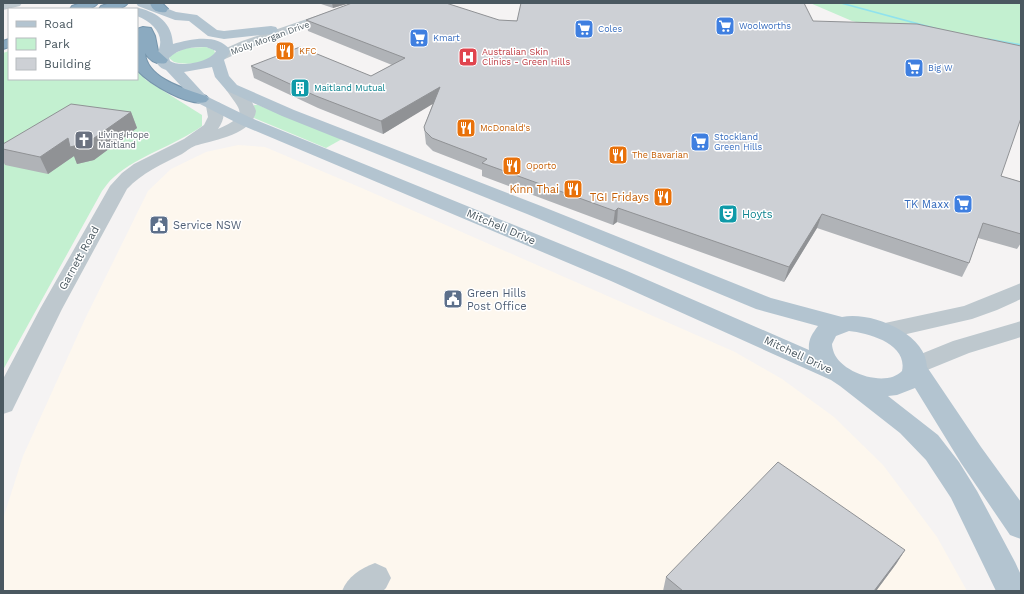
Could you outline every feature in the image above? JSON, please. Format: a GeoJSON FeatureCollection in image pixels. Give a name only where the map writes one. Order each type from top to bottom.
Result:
{"type":"FeatureCollection","features":[{"type":"Feature","properties":{"kind":"highway"},"geometry":{"type":"LineString","coordinates":[[79,8],[92,3]]}},
{"type":"Feature","properties":{"kind":"highway"},"geometry":{"type":"LineString","coordinates":[[138,30],[146,31],[149,36],[150,51],[152,56],[166,60]]}},
{"type":"Feature","properties":{"kind":"highway"},"geometry":{"type":"LineString","coordinates":[[138,36],[139,62],[144,70],[165,85],[207,102]]}},
{"type":"Feature","properties":{"kind":"main road"},"geometry":{"type":"LineString","coordinates":[[142,3],[159,6],[186,22],[192,32],[206,43],[220,47],[222,50],[219,58],[222,77],[232,88],[288,113],[534,210],[757,302],[840,324]]}},
{"type":"Feature","properties":{"kind":"main road"},"geometry":{"type":"LineString","coordinates":[[113,5],[126,8]]}},
{"type":"Feature","properties":{"kind":"main road"},"geometry":{"type":"LineString","coordinates":[[138,11],[150,16],[162,24],[167,35],[166,60]]}},
{"type":"Feature","properties":{"kind":"main road"},"geometry":{"type":"LineString","coordinates":[[174,15],[193,18],[213,33],[224,35],[271,30]]}},
{"type":"Feature","properties":{"kind":"main road"},"geometry":{"type":"LineString","coordinates":[[166,60],[178,47],[206,43]]}},
{"type":"Feature","properties":{"kind":"main road"},"geometry":{"type":"LineString","coordinates":[[166,60],[192,67],[219,58]]}},
{"type":"Feature","properties":{"kind":"main road","name":"Mitchell Drive"},"geometry":{"type":"LineString","coordinates":[[166,60],[207,102],[245,121],[619,276],[844,376],[915,432],[944,462],[961,488],[1000,564],[1012,591]]}},
{"type":"Feature","properties":{"kind":"main road"},"geometry":{"type":"LineString","coordinates":[[915,367],[910,378],[900,385],[892,387],[870,386],[844,376],[827,363],[822,356],[819,344],[820,338],[828,329],[840,324],[865,324],[885,332],[906,346],[912,356],[915,367],[971,455],[1021,526]]}},
{"type":"Feature","properties":{"kind":"street"},"geometry":{"type":"LineString","coordinates":[[3,6],[16,3]]}},
{"type":"Feature","properties":{"kind":"street","name":"Molly Morgan Drive"},"geometry":{"type":"LineString","coordinates":[[206,43],[271,30],[348,3]]}},
{"type":"Feature","properties":{"kind":"street","name":"Molly Morgan Drive"},"geometry":{"type":"LineString","coordinates":[[219,58],[246,44],[288,31],[366,3]]}},
{"type":"Feature","properties":{"kind":"street"},"geometry":{"type":"LineString","coordinates":[[232,88],[248,110],[245,121]]}},
{"type":"Feature","properties":{"kind":"street","name":"Garnett Road"},"geometry":{"type":"LineString","coordinates":[[3,404],[51,309],[119,186],[132,174],[188,144],[211,126],[216,115],[207,102]]}},
{"type":"Feature","properties":{"kind":"street","name":"Garnett Road"},"geometry":{"type":"LineString","coordinates":[[188,144],[211,138],[245,121]]}},
{"type":"Feature","properties":{"kind":"street"},"geometry":{"type":"LineString","coordinates":[[885,332],[906,325],[956,316],[984,307],[1021,290]]}},
{"type":"Feature","properties":{"kind":"street"},"geometry":{"type":"LineString","coordinates":[[915,367],[961,347],[1021,329]]}},
{"type":"Feature","properties":{"kind":"shaded area"},"geometry":{"type":"Polygon","coordinates":[[[238,145],[265,147],[364,189],[735,352],[782,379],[834,417],[883,465],[937,537],[967,591],[3,591],[3,519],[23,456],[85,319],[148,191],[171,169],[206,152],[238,145]]]}},
{"type":"Feature","properties":{"kind":"green space"},"geometry":{"type":"Polygon","coordinates":[[[810,3],[1021,3],[1021,58],[852,21],[810,3]]]}},
{"type":"Feature","properties":{"kind":"green space"},"geometry":{"type":"Polygon","coordinates":[[[206,47],[214,50],[215,53],[212,57],[202,62],[190,64],[179,63],[174,62],[169,58],[171,55],[186,48],[206,47]]]}},
{"type":"Feature","properties":{"kind":"green space"},"geometry":{"type":"Polygon","coordinates":[[[8,51],[8,80],[138,80],[138,71],[146,80],[202,115],[202,126],[180,139],[145,156],[124,169],[107,184],[3,370],[3,53],[8,51]]]}},
{"type":"Feature","properties":{"kind":"green space"},"geometry":{"type":"Polygon","coordinates":[[[254,105],[258,105],[342,139],[326,148],[254,118],[254,105]]]}},
{"type":"Feature","properties":{"kind":"building","name":"Stockland Green Hills"},"geometry":{"type":"Polygon","coordinates":[[[352,3],[446,3],[499,20],[517,21],[521,3],[804,3],[813,21],[917,24],[1021,46],[1021,118],[1001,176],[1021,182],[1021,234],[983,223],[969,263],[822,214],[789,267],[618,208],[615,211],[482,163],[487,159],[432,138],[425,131],[424,127],[440,87],[381,121],[316,96],[251,66],[300,47],[371,76],[405,58],[306,20],[352,3]]]}},
{"type":"Feature","properties":{"kind":"building"},"geometry":{"type":"Polygon","coordinates":[[[71,104],[131,112],[87,143],[70,147],[68,138],[40,157],[3,149],[3,144],[71,104]]]}},
{"type":"Feature","properties":{"kind":"building"},"geometry":{"type":"Polygon","coordinates":[[[778,462],[905,550],[874,591],[683,591],[666,577],[778,462]]]}},
{"type":"Feature","properties":{"kind":"waterway"},"geometry":{"type":"LineString","coordinates":[[840,3],[946,31]]}},
{"type":"Feature","properties":{"kind":"waterway"},"geometry":{"type":"LineString","coordinates":[[988,39],[1021,45]]}},
{"type":"Feature","properties":{"kind":"place","name":"Woolworths"},"geometry":{"type":"Point","coordinates":[725,26]}},
{"type":"Feature","properties":{"kind":"place","name":"Coles"},"geometry":{"type":"Point","coordinates":[584,29]}},
{"type":"Feature","properties":{"kind":"place","name":"Kmart"},"geometry":{"type":"Point","coordinates":[419,38]}},
{"type":"Feature","properties":{"kind":"place","name":"KFC"},"geometry":{"type":"Point","coordinates":[285,51]}},
{"type":"Feature","properties":{"kind":"place","name":"Australian Skin Clinics - Green Hills"},"geometry":{"type":"Point","coordinates":[468,57]}},
{"type":"Feature","properties":{"kind":"place","name":"Big W"},"geometry":{"type":"Point","coordinates":[914,68]}},
{"type":"Feature","properties":{"kind":"place","name":"Maitland Mutual"},"geometry":{"type":"Point","coordinates":[300,88]}},
{"type":"Feature","properties":{"kind":"place","name":"McDonald's"},"geometry":{"type":"Point","coordinates":[466,128]}},
{"type":"Feature","properties":{"kind":"place","name":"Living Hope Maitland"},"geometry":{"type":"Point","coordinates":[84,140]}},
{"type":"Feature","properties":{"kind":"place","name":"Stockland Green Hills"},"geometry":{"type":"Point","coordinates":[700,142]}},
{"type":"Feature","properties":{"kind":"place","name":"The Bavarian"},"geometry":{"type":"Point","coordinates":[618,155]}},
{"type":"Feature","properties":{"kind":"place","name":"Oporto"},"geometry":{"type":"Point","coordinates":[512,166]}},
{"type":"Feature","properties":{"kind":"place","name":"Kinn Thai"},"geometry":{"type":"Point","coordinates":[573,189]}},
{"type":"Feature","properties":{"kind":"place","name":"TGI Fridays"},"geometry":{"type":"Point","coordinates":[663,197]}},
{"type":"Feature","properties":{"kind":"place","name":"TK Maxx"},"geometry":{"type":"Point","coordinates":[963,204]}},
{"type":"Feature","properties":{"kind":"place","name":"Hoyts"},"geometry":{"type":"Point","coordinates":[728,214]}},
{"type":"Feature","properties":{"kind":"place","name":"Service NSW"},"geometry":{"type":"Point","coordinates":[159,225]}},
{"type":"Feature","properties":{"kind":"place","name":"Green Hills Post Office"},"geometry":{"type":"Point","coordinates":[453,299]}}]}
